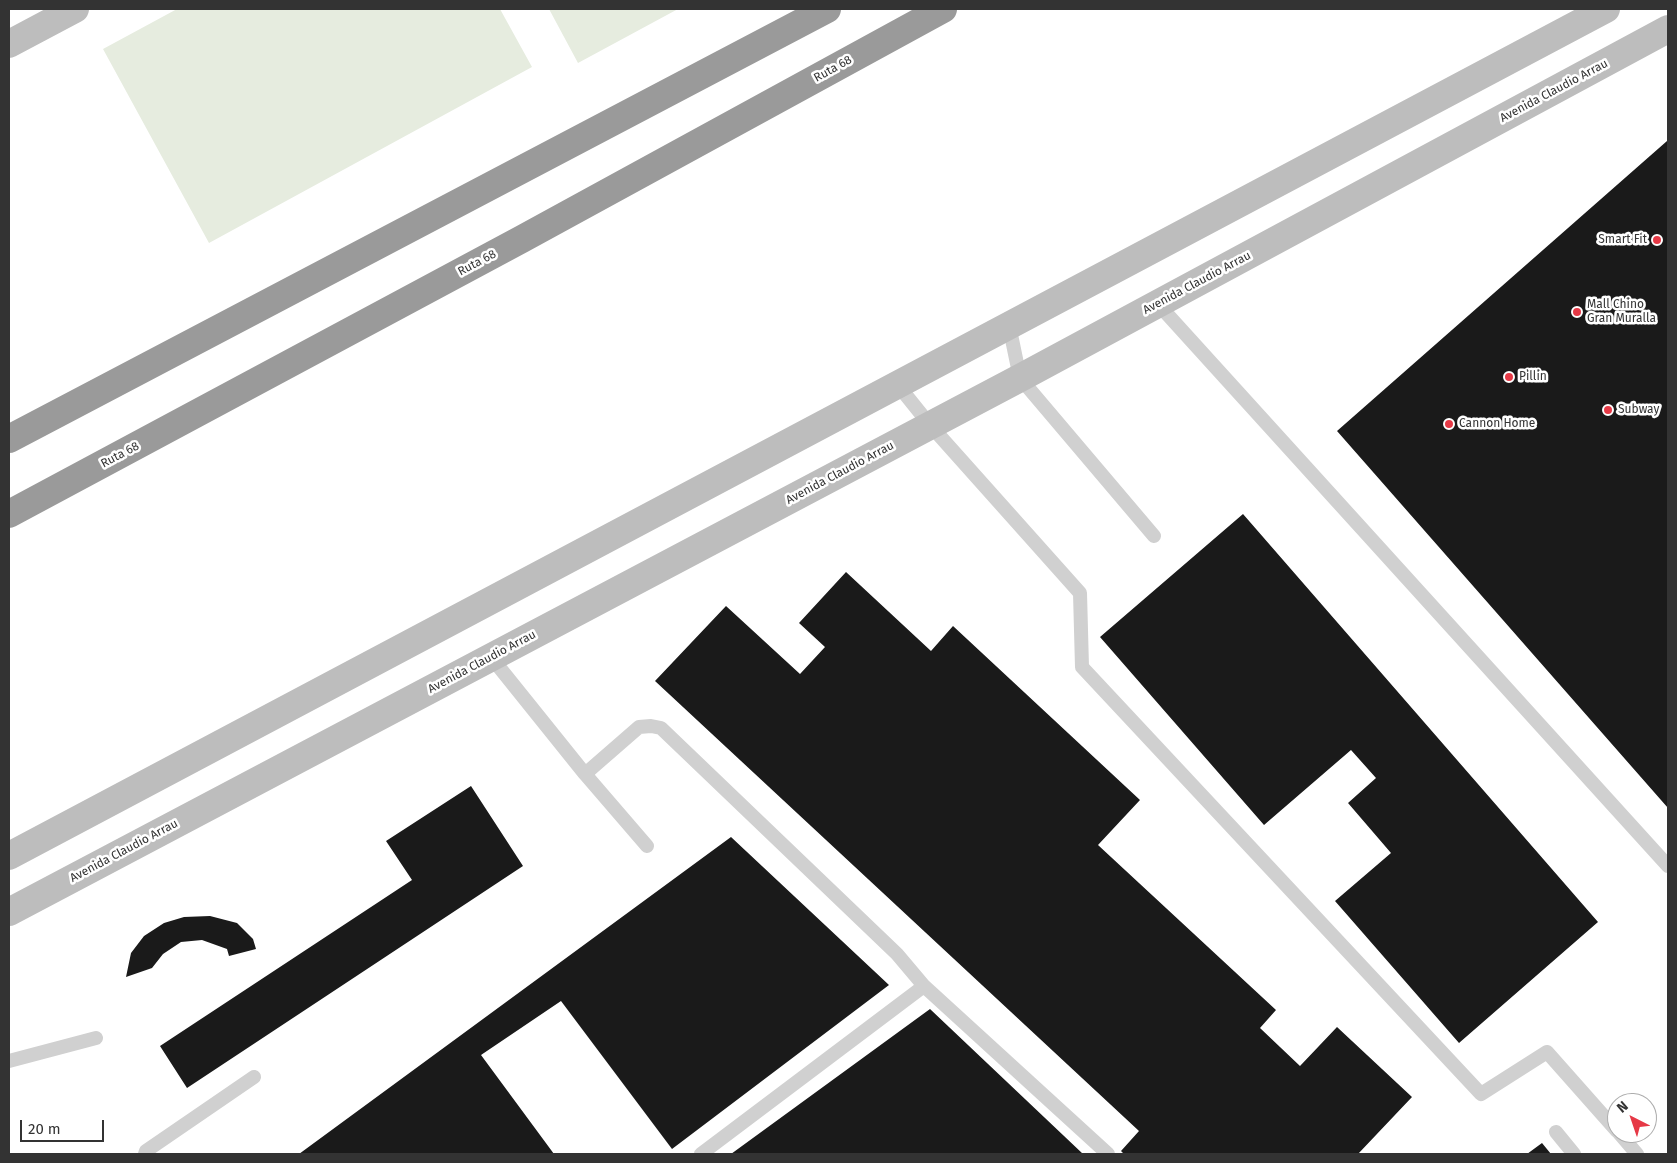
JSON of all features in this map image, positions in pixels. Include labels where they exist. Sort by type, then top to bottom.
[{"type":"highway","points":[[9,439],[827,9]]},
{"type":"highway","name":"Ruta 68","points":[[9,514],[531,234],[943,9]]},
{"type":"street","points":[[9,44],[75,9]]},
{"type":"street","points":[[9,856],[1606,9]]},
{"type":"street","name":"Avenida Claudio Arrau","points":[[9,912],[1020,378],[1668,29]]},
{"type":"lane","points":[[1158,304],[1668,866]]},
{"type":"lane","points":[[1009,325],[1020,378],[1154,536]]},
{"type":"lane","points":[[897,384],[930,425],[1080,593],[1082,667],[1481,1094],[1548,1052],[1607,1119]]},
{"type":"lane","points":[[492,657],[585,774],[647,846]]},
{"type":"lane","points":[[585,774],[639,727],[651,726],[661,728],[897,954],[924,986],[1108,1154]]},
{"type":"lane","points":[[701,1154],[924,986]]},
{"type":"lane","points":[[9,1061],[96,1038]]},
{"type":"lane","points":[[145,1154],[146,1151],[254,1077]]},
{"type":"lane","points":[[1556,1132],[1574,1154]]},
{"type":"lane","points":[[1628,1143],[1637,1154]]},
{"type":"shaded area","points":[[177,9],[500,9],[532,67],[209,243],[103,49]]},
{"type":"shaded area","points":[[549,9],[678,9],[578,63]]},
{"type":"building","points":[[1668,142],[1668,808],[1337,431]]},
{"type":"building","points":[[1243,514],[1598,922],[1459,1043],[1335,901],[1391,853],[1348,803],[1376,778],[1351,750],[1264,825],[1100,637]]},
{"type":"building","points":[[846,572],[931,651],[953,626],[1140,800],[1098,845],[1276,1010],[1260,1028],[1300,1066],[1337,1027],[1412,1097],[1358,1154],[1124,1154],[1121,1151],[1139,1131],[655,681],[726,606],[800,674],[825,647],[799,623]]},
{"type":"building","points":[[471,786],[523,866],[187,1088],[160,1046],[412,880],[386,841]]},
{"type":"building","points":[[731,837],[889,985],[672,1149],[561,1001],[481,1055],[554,1154],[299,1154]]},
{"type":"building","points":[[210,916],[237,923],[253,939],[256,949],[229,956],[227,949],[202,940],[181,942],[163,954],[152,968],[126,977],[131,953],[144,936],[164,923],[184,917]]},
{"type":"building","points":[[930,1009],[1083,1154],[731,1154]]},
{"type":"building","points":[[1542,1143],[1551,1154],[1527,1154]]},
{"type":"place","name":"Smart Fit","points":[[1657,240]]},
{"type":"place","name":"Mall Chino Gran Muralla","points":[[1577,312]]},
{"type":"place","name":"Pillin","points":[[1509,377]]},
{"type":"place","name":"Subway","points":[[1608,410]]},
{"type":"place","name":"Cannon Home","points":[[1449,424]]}]
